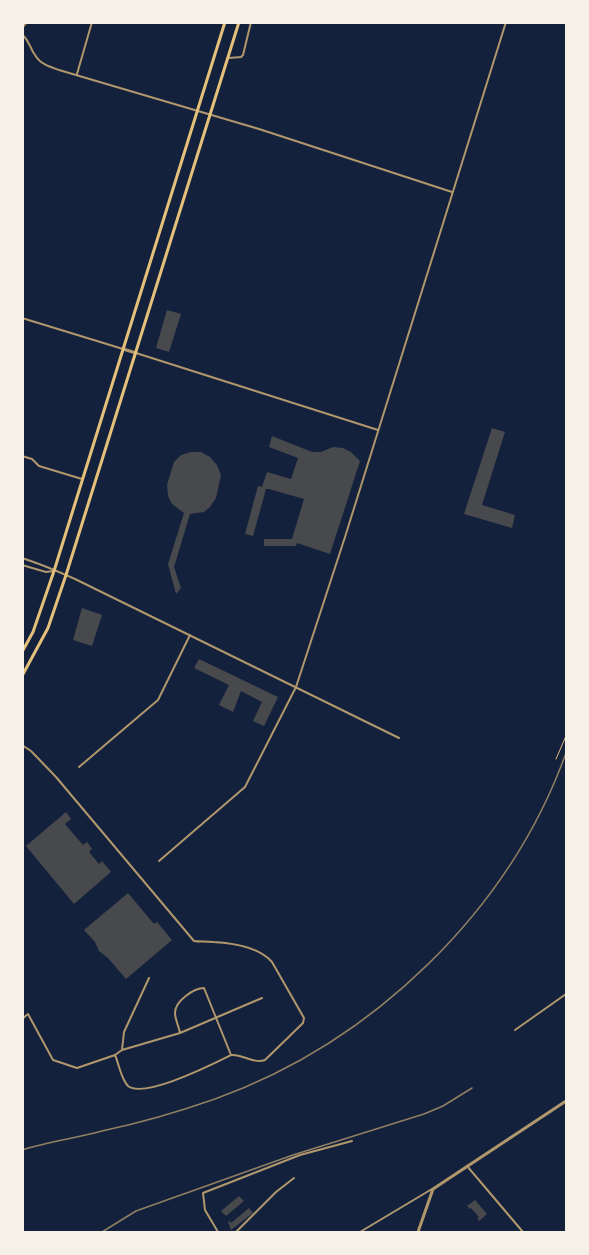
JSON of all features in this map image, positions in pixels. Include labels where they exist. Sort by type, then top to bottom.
[{"type":"main road","points":[[22,652],[33,632],[54,571],[225,22]]},
{"type":"main road","points":[[22,676],[48,628],[66,575],[239,22]]},
{"type":"street","points":[[22,28],[27,22]]},
{"type":"street","points":[[77,74],[92,22]]},
{"type":"street","points":[[228,58],[243,55],[251,22]]},
{"type":"street","points":[[159,861],[245,787],[296,687],[506,22]]},
{"type":"street","points":[[22,34],[32,46],[34,55],[45,65],[453,192]]},
{"type":"street","points":[[22,318],[378,430]]},
{"type":"street","points":[[22,456],[32,459],[39,466],[82,479]]},
{"type":"street","points":[[22,558],[48,566],[54,571],[399,738]]},
{"type":"street","points":[[22,565],[46,573],[54,571]]},
{"type":"street","points":[[79,767],[158,700],[190,635]]},
{"type":"street","points":[[22,746],[31,751],[56,777],[194,941],[229,944],[255,950],[264,955],[272,962],[304,1020],[265,1060],[259,1062],[239,1055],[231,1055],[174,1081],[139,1089],[128,1085],[115,1055]]},
{"type":"street","points":[[122,1050],[124,1032],[150,978]]},
{"type":"street","points":[[180,1033],[174,1014],[178,1003],[198,988],[205,989],[231,1055]]},
{"type":"street","points":[[514,1030],[567,994]]},
{"type":"street","points":[[22,1019],[28,1014],[55,1062],[77,1068],[115,1055],[122,1050],[180,1033],[217,1019],[262,998]]},
{"type":"street","points":[[360,1233],[433,1189],[567,1101]]},
{"type":"street","points":[[218,1233],[205,1210],[203,1193],[300,1155],[352,1141]]},
{"type":"street","points":[[467,1167],[523,1233]]},
{"type":"street","points":[[237,1233],[276,1192],[294,1178]]},
{"type":"street","points":[[418,1233],[433,1189]]},
{"type":"path","points":[[556,759],[567,736]]},
{"type":"building","points":[[167,310],[181,314],[169,352],[156,348]]},
{"type":"building","points":[[492,428],[505,432],[482,505],[515,515],[512,528],[464,514]]},
{"type":"building","points":[[272,436],[312,452],[321,452],[333,447],[343,448],[360,461],[330,554],[297,543],[296,546],[264,546],[264,539],[292,539],[304,499],[269,489],[266,489],[253,536],[245,534],[258,486],[262,487],[267,472],[291,479],[298,458],[269,447]]},
{"type":"building","points":[[201,452],[210,457],[217,465],[221,475],[216,498],[210,507],[204,512],[190,514],[174,567],[181,588],[176,594],[168,564],[184,513],[172,504],[168,496],[167,485],[174,462],[181,455]]},
{"type":"building","points":[[82,608],[102,615],[92,646],[73,640]]},
{"type":"building","points":[[199,659],[278,697],[264,726],[253,721],[262,702],[241,691],[233,712],[219,705],[229,685],[194,668]]},
{"type":"building","points":[[66,812],[71,819],[65,824],[83,845],[87,842],[92,849],[89,852],[99,864],[102,861],[111,872],[74,904],[26,846]]},
{"type":"building","points":[[128,893],[154,924],[157,922],[172,940],[126,979],[99,951],[95,942],[84,930]]},
{"type":"building","points":[[239,1196],[244,1201],[226,1216],[221,1211]]},
{"type":"building","points":[[475,1200],[487,1214],[479,1221],[477,1218],[479,1217],[467,1206]]},
{"type":"building","points":[[249,1208],[253,1213],[231,1230],[228,1222],[231,1223]]},
{"type":"railway","points":[[22,1150],[145,1121],[215,1099],[273,1074],[328,1043],[380,1006],[428,964],[472,917],[509,866],[541,811],[566,753]]},
{"type":"railway","points":[[102,1232],[136,1211],[293,1155],[424,1114],[443,1106],[472,1088]]}]
